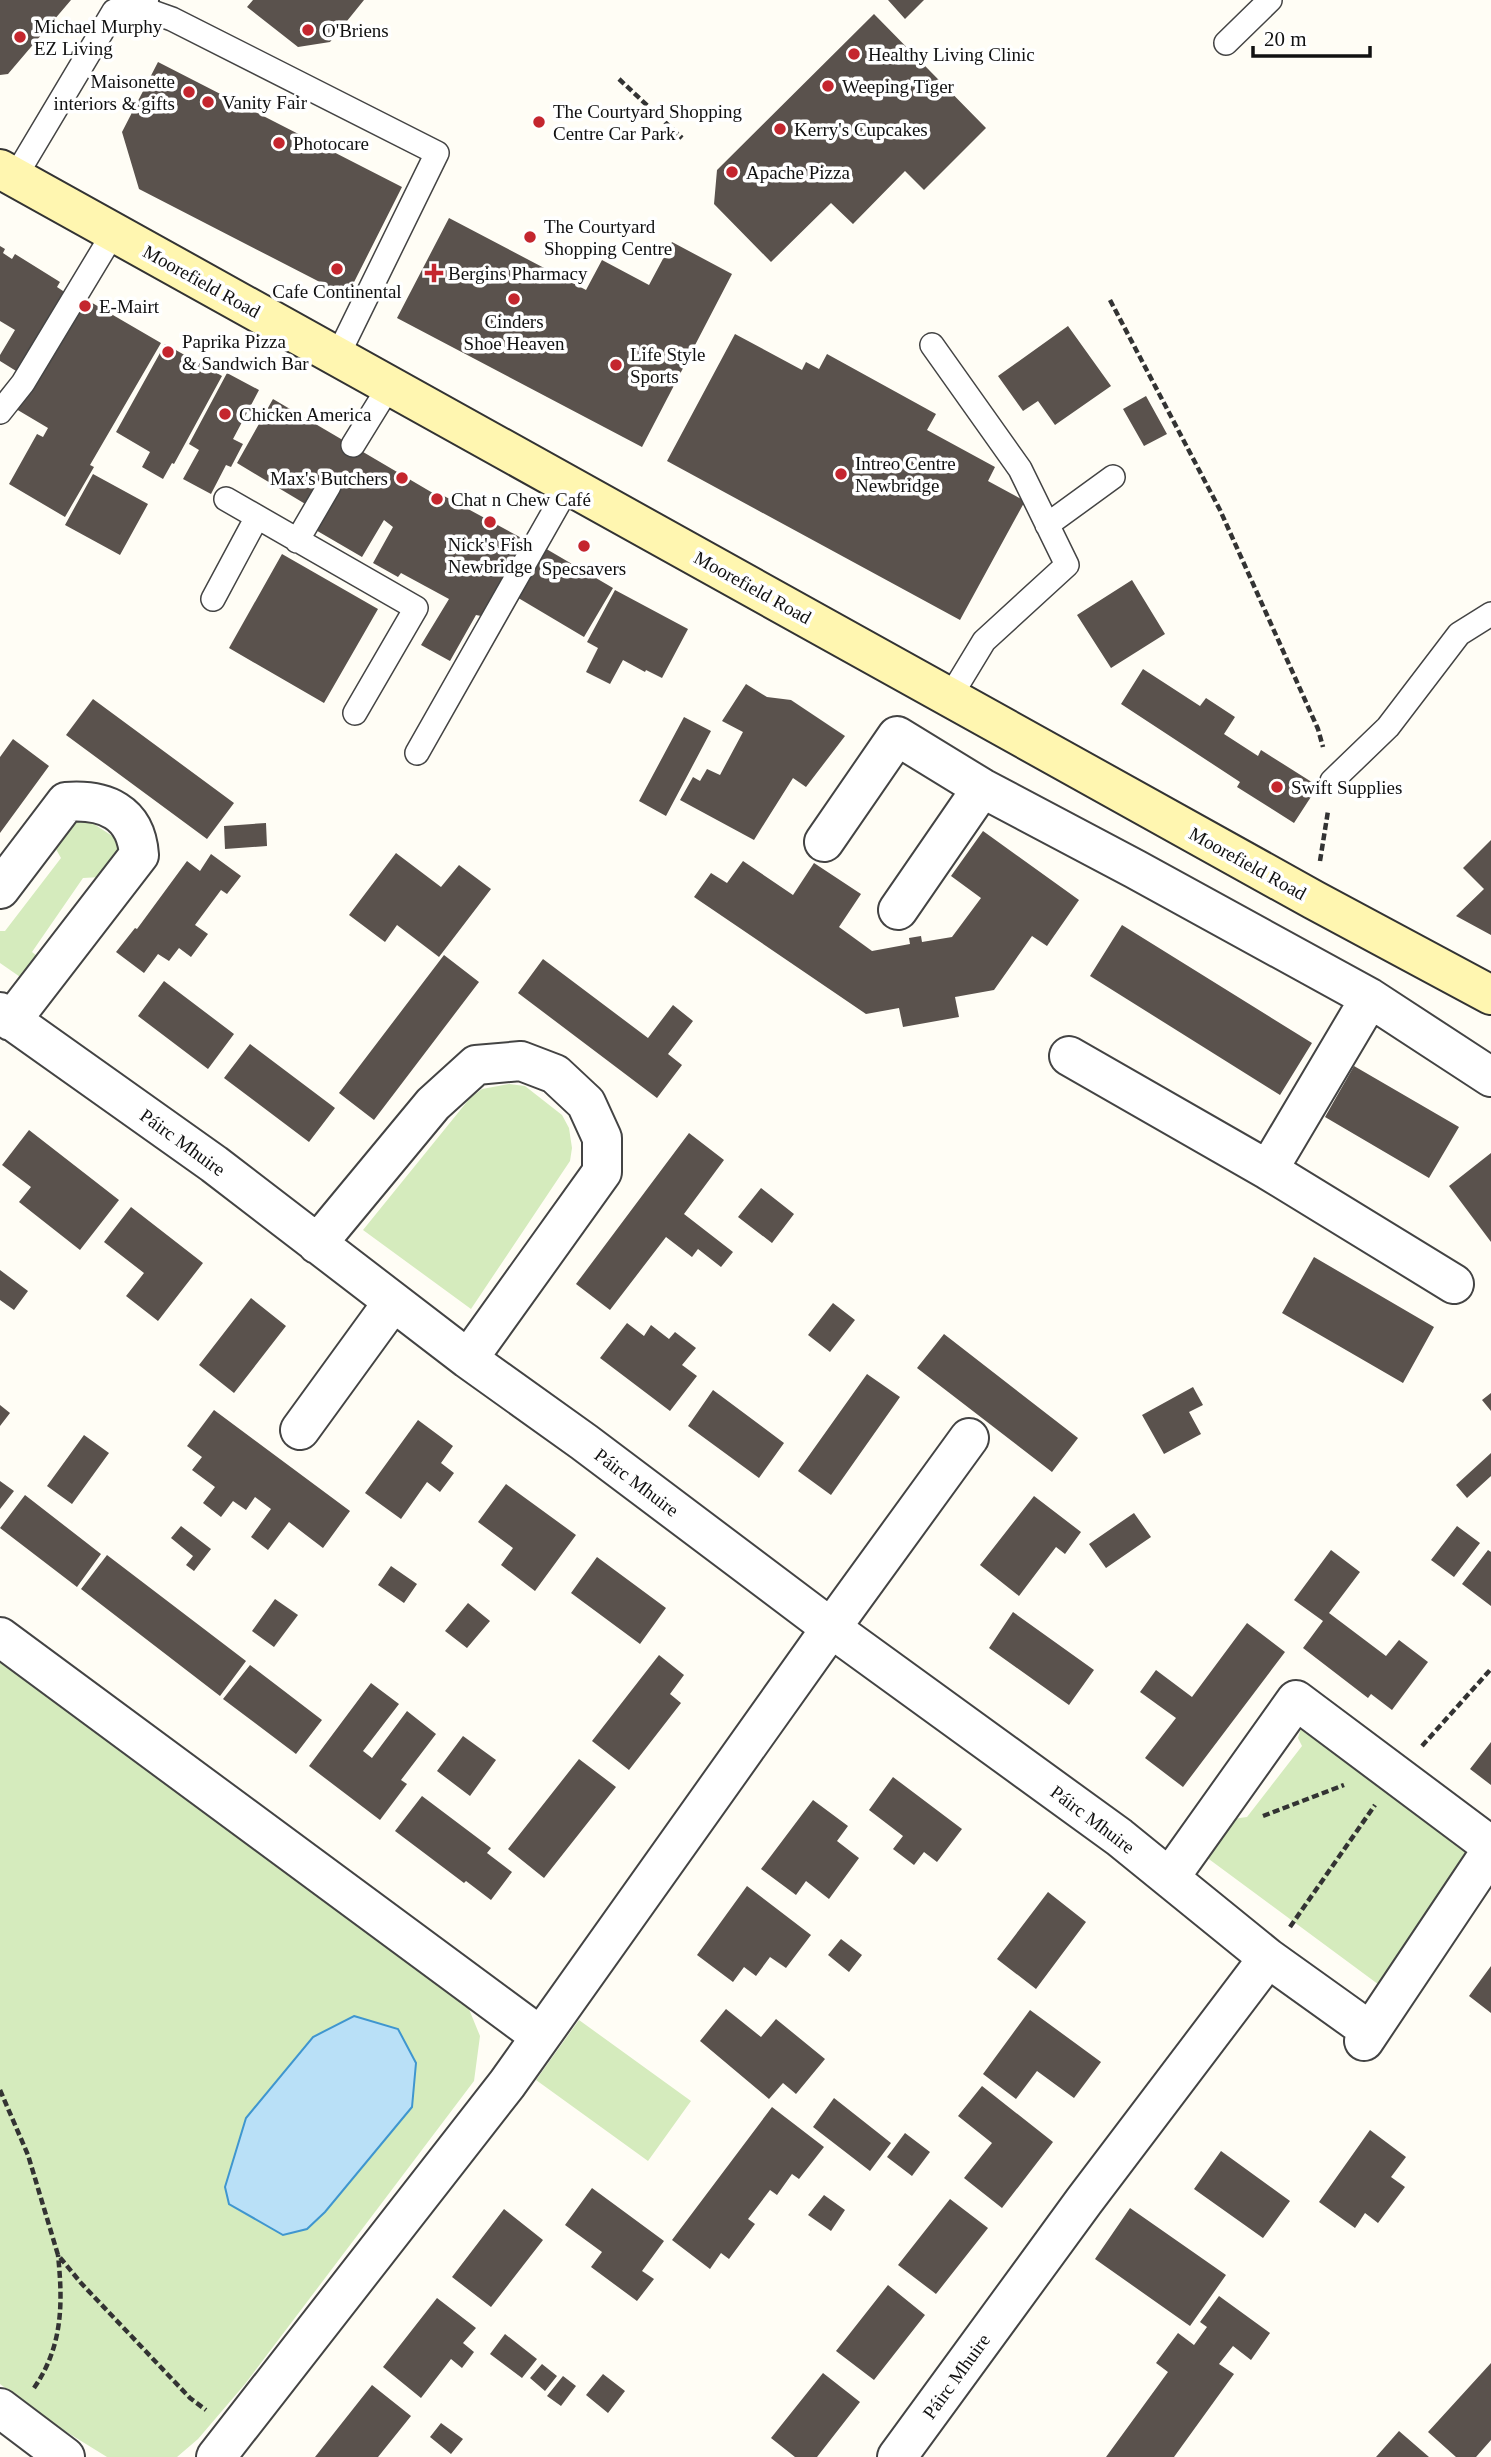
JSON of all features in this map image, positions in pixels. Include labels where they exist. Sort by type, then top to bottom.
[{"type":"street","name":"Moorefield Road","points":[[8,173],[1314,900],[1491,995]]},
{"type":"street","points":[[824,842],[897,736],[982,788],[1370,998],[1491,1077]]},
{"type":"street","points":[[898,910],[982,788]]},
{"type":"street","points":[[0,889],[66,802],[88,800],[104,804],[130,823],[138,840],[139,855],[5,1016]]},
{"type":"street","points":[[1268,1170],[1370,998]]},
{"type":"street","name":"Páirc Mhuire","points":[[5,1016],[214,1164],[468,1359],[1119,1837],[1367,2036],[1491,1848]]},
{"type":"street","points":[[1069,1056],[1268,1170],[1454,1284]]},
{"type":"street","points":[[317,1244],[433,1104],[476,1065],[521,1061],[555,1074],[586,1103],[602,1138],[603,1172],[468,1359]]},
{"type":"street","points":[[300,1430],[393,1302]]},
{"type":"street","points":[[225,2444],[507,2084],[969,1438]]},
{"type":"street","points":[[0,1637],[540,2036]]},
{"type":"street","points":[[1170,1877],[1296,1700],[1491,1848]]},
{"type":"street","name":"Páirc Mhuire","points":[[897,2457],[1084,2201],[1268,1958]]},
{"type":"street","points":[[6,2413],[65,2457]]},
{"type":"lane","points":[[1226,43],[1270,0]]},
{"type":"lane","points":[[8,173],[123,5],[172,19],[437,153],[337,357]]},
{"type":"lane","points":[[0,412],[23,383],[114,232]]},
{"type":"lane","points":[[932,345],[1020,469],[1067,565],[984,641],[950,698]]},
{"type":"lane","points":[[353,446],[390,385]]},
{"type":"lane","points":[[1047,525],[1113,477]]},
{"type":"lane","points":[[417,753],[569,485]]},
{"type":"lane","points":[[297,541],[328,486]]},
{"type":"lane","points":[[226,499],[415,608],[355,713]]},
{"type":"lane","points":[[213,599],[257,517]]},
{"type":"lane","points":[[1332,781],[1388,727],[1459,634],[1491,614]]},
{"type":"path","points":[[619,79],[682,138]]},
{"type":"path","points":[[1110,300],[1220,510],[1318,729],[1332,781],[1314,900]]},
{"type":"path","points":[[1256,1818],[1368,1776],[1395,1775]]},
{"type":"path","points":[[0,2090],[28,2155],[58,2255],[62,2293],[59,2335],[38,2382],[6,2413]]},
{"type":"path","points":[[58,2255],[190,2398],[225,2444]]},
{"type":"green space","points":[[74,815],[83,817],[117,839],[117,851],[101,877],[83,878],[32,952],[42,960],[26,981],[0,963],[0,931],[5,931],[61,858],[53,844]]},
{"type":"green space","points":[[509,1084],[525,1086],[562,1115],[569,1128],[572,1148],[570,1161],[471,1309],[363,1230],[470,1098],[482,1089]]},
{"type":"green space","points":[[0,1656],[464,1997],[480,2036],[474,2081],[245,2384],[198,2439],[177,2457],[107,2457],[52,2423],[0,2384]]},
{"type":"green space","points":[[1306,1726],[1467,1845],[1462,1871],[1390,1993],[1202,1854],[1225,1820],[1247,1817],[1302,1746],[1298,1738],[1301,1728]]},
{"type":"green space","points":[[579,2020],[691,2101],[648,2161],[536,2080]]},
{"type":"water","points":[[354,2016],[398,2029],[416,2063],[412,2107],[325,2212],[307,2229],[283,2235],[229,2204],[225,2187],[246,2118],[313,2037]]},
{"type":"building","name":"Michael Murphy EZ Living","points":[[0,0],[71,0],[8,74],[0,75]]},
{"type":"building","points":[[253,0],[364,0],[330,42],[298,47],[247,7]]},
{"type":"building","points":[[888,0],[924,0],[905,19]]},
{"type":"building","points":[[874,14],[986,128],[924,190],[905,171],[853,224],[831,203],[771,262],[714,204],[717,170]]},
{"type":"building","points":[[158,62],[402,187],[347,296],[139,189],[122,132]]},
{"type":"building","points":[[449,218],[586,290],[602,260],[649,285],[672,242],[732,274],[642,447],[397,318]]},
{"type":"building","points":[[0,246],[5,249],[3,253],[12,259],[15,254],[60,282],[57,287],[69,295],[21,374],[0,361],[0,355],[15,330],[0,321]]},
{"type":"building","points":[[82,297],[161,343],[90,465],[94,467],[65,517],[9,484],[37,434],[43,437],[48,428],[16,409]]},
{"type":"building","points":[[1068,326],[1111,386],[1055,425],[1038,401],[1023,411],[998,376]]},
{"type":"building","name":"Intreo Centre Newbridge","points":[[735,334],[802,370],[806,362],[819,369],[827,354],[936,414],[927,430],[995,467],[988,481],[1025,501],[960,620],[667,461]]},
{"type":"building","points":[[165,344],[222,376],[163,479],[142,467],[150,452],[116,432]]},
{"type":"building","name":"Chicken America","points":[[227,373],[259,390],[233,439],[243,444],[231,467],[226,465],[211,494],[183,479],[199,450],[189,444]]},
{"type":"building","points":[[1146,396],[1167,434],[1144,446],[1123,409]]},
{"type":"building","points":[[273,399],[443,499],[444,496],[529,542],[481,616],[476,615],[450,661],[421,645],[449,599],[401,573],[398,577],[373,563],[393,527],[384,520],[362,557],[314,529],[307,505],[237,463]]},
{"type":"building","points":[[93,474],[148,504],[120,555],[65,525]]},
{"type":"building","points":[[543,547],[613,588],[584,637],[515,596]]},
{"type":"building","points":[[282,554],[378,609],[324,703],[229,648]]},
{"type":"building","points":[[1132,580],[1165,634],[1111,668],[1077,615]]},
{"type":"building","points":[[615,590],[688,629],[662,678],[623,660],[610,684],[586,672],[598,648],[587,642]]},
{"type":"building","points":[[1143,669],[1200,706],[1206,698],[1235,717],[1224,734],[1258,756],[1261,750],[1318,786],[1294,823],[1237,787],[1240,782],[1121,704]]},
{"type":"building","points":[[746,684],[767,697],[791,700],[845,736],[806,787],[793,778],[754,840],[680,800],[693,777],[700,781],[707,769],[720,775],[743,732],[722,721]]},
{"type":"building","points":[[93,699],[234,803],[207,839],[66,735]]},
{"type":"building","points":[[684,717],[711,731],[666,816],[639,801]]},
{"type":"building","points":[[13,739],[49,766],[0,833],[0,757]]},
{"type":"building","points":[[266,823],[267,846],[225,849],[224,826]]},
{"type":"building","points":[[983,831],[1079,900],[1047,946],[1032,936],[994,990],[955,997],[959,1017],[903,1027],[899,1008],[866,1014],[694,897],[711,873],[727,883],[743,861],[793,895],[814,863],[861,894],[839,927],[872,951],[910,944],[909,938],[921,936],[922,942],[952,937],[981,898],[951,876]]},
{"type":"building","points":[[1491,840],[1491,935],[1456,916],[1484,889],[1463,868]]},
{"type":"building","points":[[396,853],[441,887],[459,865],[491,889],[439,957],[397,925],[385,942],[349,915]]},
{"type":"building","points":[[211,854],[241,876],[227,894],[221,890],[195,925],[208,934],[191,957],[179,948],[169,961],[158,954],[144,973],[116,952],[135,928],[137,929],[187,861],[200,871]]},
{"type":"building","points":[[1122,925],[1312,1043],[1280,1095],[1090,976]]},
{"type":"building","points":[[444,955],[479,982],[374,1120],[339,1093]]},
{"type":"building","points":[[543,959],[648,1038],[673,1005],[693,1021],[668,1054],[682,1065],[657,1098],[518,993]]},
{"type":"building","points":[[164,981],[234,1034],[208,1069],[138,1016]]},
{"type":"building","points":[[250,1044],[335,1108],[309,1142],[224,1078]]},
{"type":"building","points":[[1354,1066],[1459,1127],[1429,1178],[1325,1117]]},
{"type":"building","points":[[29,1130],[119,1200],[80,1250],[19,1202],[31,1187],[2,1165]]},
{"type":"building","points":[[689,1133],[724,1160],[684,1214],[733,1252],[721,1267],[698,1249],[692,1257],[666,1237],[610,1310],[576,1284]]},
{"type":"building","points":[[1491,1153],[1491,1242],[1449,1186]]},
{"type":"building","points":[[761,1188],[794,1214],[772,1243],[738,1217]]},
{"type":"building","points":[[131,1207],[203,1263],[158,1321],[126,1296],[144,1273],[104,1242]]},
{"type":"building","points":[[1314,1257],[1434,1327],[1403,1383],[1282,1313]]},
{"type":"building","points":[[0,1270],[28,1291],[14,1310],[0,1300]]},
{"type":"building","points":[[251,1298],[286,1326],[234,1393],[199,1365]]},
{"type":"building","points":[[833,1303],[855,1320],[830,1352],[808,1335]]},
{"type":"building","points":[[627,1323],[644,1336],[651,1325],[669,1339],[675,1332],[696,1348],[682,1365],[697,1376],[670,1411],[600,1358]]},
{"type":"building","points":[[944,1334],[1078,1438],[1052,1472],[917,1368]]},
{"type":"building","points":[[867,1374],[900,1397],[831,1495],[798,1471]]},
{"type":"building","points":[[1193,1387],[1203,1405],[1189,1412],[1201,1434],[1164,1454],[1142,1415]]},
{"type":"building","points":[[713,1390],[784,1443],[759,1478],[688,1426]]},
{"type":"building","points":[[1491,1393],[1491,1411],[1482,1400]]},
{"type":"building","points":[[0,1405],[10,1413],[0,1426]]},
{"type":"building","points":[[214,1410],[350,1511],[323,1548],[289,1522],[268,1550],[251,1537],[271,1509],[255,1497],[246,1510],[233,1501],[221,1517],[203,1503],[215,1487],[192,1470],[202,1457],[187,1446]]},
{"type":"building","points":[[418,1420],[453,1446],[441,1463],[454,1473],[440,1492],[427,1482],[401,1519],[365,1493]]},
{"type":"building","points":[[84,1435],[109,1453],[72,1504],[47,1486]]},
{"type":"building","points":[[1491,1453],[1491,1476],[1467,1498],[1456,1485]]},
{"type":"building","points":[[0,1481],[14,1491],[0,1509]]},
{"type":"building","points":[[506,1484],[576,1535],[535,1591],[501,1565],[513,1548],[478,1522]]},
{"type":"building","points":[[25,1495],[101,1554],[77,1587],[0,1528]]},
{"type":"building","points":[[1034,1496],[1081,1532],[1065,1554],[1056,1547],[1019,1596],[980,1565]]},
{"type":"building","points":[[1134,1513],[1151,1537],[1106,1568],[1089,1544]]},
{"type":"building","points":[[181,1526],[211,1549],[194,1571],[186,1565],[193,1556],[171,1538]]},
{"type":"building","points":[[1457,1526],[1480,1543],[1454,1577],[1431,1560]]},
{"type":"building","points":[[1331,1550],[1360,1572],[1329,1613],[1386,1656],[1399,1640],[1428,1662],[1392,1710],[1371,1694],[1368,1698],[1303,1648],[1323,1621],[1294,1600]]},
{"type":"building","points":[[1488,1550],[1491,1552],[1491,1606],[1462,1584]]},
{"type":"building","points":[[107,1555],[246,1661],[220,1696],[81,1589]]},
{"type":"building","points":[[597,1557],[666,1608],[640,1644],[571,1593]]},
{"type":"building","points":[[391,1566],[417,1584],[404,1603],[378,1585]]},
{"type":"building","points":[[275,1599],[298,1615],[274,1647],[252,1631]]},
{"type":"building","points":[[468,1603],[490,1621],[467,1648],[445,1631]]},
{"type":"building","points":[[1013,1612],[1094,1670],[1069,1705],[989,1648]]},
{"type":"building","points":[[1247,1623],[1285,1652],[1183,1787],[1145,1758],[1176,1718],[1140,1692],[1156,1670],[1192,1697]]},
{"type":"building","points":[[659,1655],[684,1675],[670,1694],[681,1703],[629,1770],[592,1741]]},
{"type":"building","points":[[250,1665],[322,1720],[296,1754],[223,1699]]},
{"type":"building","points":[[371,1683],[399,1704],[363,1751],[372,1758],[407,1711],[436,1734],[401,1780],[407,1784],[380,1820],[309,1766]]},
{"type":"building","points":[[463,1736],[496,1760],[470,1796],[437,1771]]},
{"type":"building","points":[[1491,1742],[1491,1785],[1470,1769]]},
{"type":"building","points":[[579,1759],[616,1787],[544,1878],[508,1849]]},
{"type":"building","points":[[893,1777],[962,1829],[937,1862],[924,1852],[914,1865],[893,1849],[903,1836],[869,1810]]},
{"type":"building","points":[[422,1796],[491,1848],[487,1853],[512,1872],[491,1900],[395,1831]]},
{"type":"building","points":[[813,1800],[848,1826],[837,1841],[859,1858],[829,1899],[806,1881],[796,1895],[761,1869]]},
{"type":"building","points":[[747,1886],[811,1935],[786,1968],[770,1957],[756,1976],[744,1967],[733,1982],[697,1955]]},
{"type":"building","points":[[1048,1892],[1086,1922],[1036,1989],[997,1959]]},
{"type":"building","points":[[841,1939],[862,1955],[849,1972],[828,1955]]},
{"type":"building","points":[[1491,1966],[1491,2013],[1469,1996]]},
{"type":"building","points":[[726,2009],[761,2037],[776,2019],[825,2059],[796,2094],[783,2083],[769,2099],[700,2041]]},
{"type":"building","points":[[1030,2010],[1101,2062],[1074,2098],[1037,2071],[1016,2099],[983,2074]]},
{"type":"building","points":[[982,2086],[1053,2142],[1002,2208],[964,2178],[992,2143],[958,2116]]},
{"type":"building","points":[[834,2098],[891,2143],[870,2171],[813,2127]]},
{"type":"building","points":[[772,2107],[824,2147],[799,2179],[792,2174],[777,2195],[770,2190],[748,2219],[755,2224],[729,2259],[721,2253],[710,2269],[672,2240]]},
{"type":"building","points":[[1370,2130],[1406,2157],[1391,2177],[1405,2187],[1378,2223],[1365,2213],[1355,2228],[1319,2202]]},
{"type":"building","points":[[905,2133],[930,2152],[912,2176],[887,2157]]},
{"type":"building","points":[[1221,2151],[1290,2201],[1263,2238],[1194,2189]]},
{"type":"building","points":[[592,2188],[664,2241],[642,2271],[654,2279],[637,2301],[591,2267],[602,2252],[565,2225]]},
{"type":"building","points":[[824,2195],[845,2210],[831,2231],[808,2215]]},
{"type":"building","points":[[950,2199],[988,2228],[936,2294],[898,2265]]},
{"type":"building","points":[[1130,2208],[1226,2275],[1190,2326],[1095,2259]]},
{"type":"building","points":[[504,2209],[543,2240],[491,2307],[452,2277]]},
{"type":"building","points":[[888,2285],[925,2315],[874,2380],[836,2351]]},
{"type":"building","points":[[1219,2296],[1270,2333],[1251,2360],[1233,2346],[1219,2364],[1234,2374],[1174,2457],[1106,2457],[1168,2372],[1156,2363],[1178,2333],[1194,2345],[1207,2327],[1200,2322]]},
{"type":"building","points":[[437,2298],[476,2328],[463,2343],[474,2352],[462,2368],[451,2359],[421,2398],[383,2367]]},
{"type":"building","points":[[505,2334],[537,2359],[522,2378],[490,2354]]},
{"type":"building","points":[[1491,2363],[1491,2440],[1476,2457],[1456,2457],[1428,2432]]},
{"type":"building","points":[[542,2364],[557,2376],[545,2391],[530,2378]]},
{"type":"building","points":[[823,2373],[860,2402],[817,2457],[795,2457],[771,2438]]},
{"type":"building","points":[[603,2374],[625,2391],[608,2413],[586,2395]]},
{"type":"building","points":[[563,2376],[576,2386],[561,2406],[547,2396]]},
{"type":"building","points":[[372,2385],[411,2416],[378,2457],[315,2457]]},
{"type":"building","points":[[441,2423],[463,2439],[451,2454],[430,2437]]},
{"type":"building","points":[[1399,2431],[1429,2457],[1376,2457]]},
{"type":"place","name":"O'Briens","points":[[308,30]]},
{"type":"place","name":"Michael Murphy EZ Living","points":[[20,37]]},
{"type":"place","name":"Healthy Living Clinic","points":[[854,54]]},
{"type":"place","name":"Weeping Tiger","points":[[828,86]]},
{"type":"place","name":"Maisonette interiors & gifts","points":[[189,92]]},
{"type":"place","name":"Vanity Fair","points":[[208,102]]},
{"type":"place","name":"The Courtyard Shopping Centre Car Park","points":[[539,122]]},
{"type":"place","name":"Kerry's Cupcakes","points":[[780,129]]},
{"type":"place","name":"Photocare","points":[[279,143]]},
{"type":"place","name":"Apache Pizza","points":[[732,172]]},
{"type":"place","name":"The Courtyard Shopping Centre","points":[[530,237]]},
{"type":"place","name":"Cafe Continental","points":[[337,269]]},
{"type":"place","name":"Bergins Pharmacy","points":[[434,273]]},
{"type":"place","name":"Cinders Shoe Heaven","points":[[514,299]]},
{"type":"place","name":"E-Mairt","points":[[85,306]]},
{"type":"place","name":"Paprika Pizza & Sandwich Bar","points":[[168,352]]},
{"type":"place","name":"Life Style Sports","points":[[616,365]]},
{"type":"place","name":"Chicken America","points":[[225,414]]},
{"type":"place","name":"Intreo Centre Newbridge","points":[[841,474]]},
{"type":"place","name":"Max's Butchers","points":[[402,478]]},
{"type":"place","name":"Chat n Chew Café","points":[[437,499]]},
{"type":"place","name":"Nick's Fish Newbridge","points":[[490,522]]},
{"type":"place","name":"Specsavers","points":[[584,546]]},
{"type":"place","name":"Swift Supplies","points":[[1277,787]]}]
